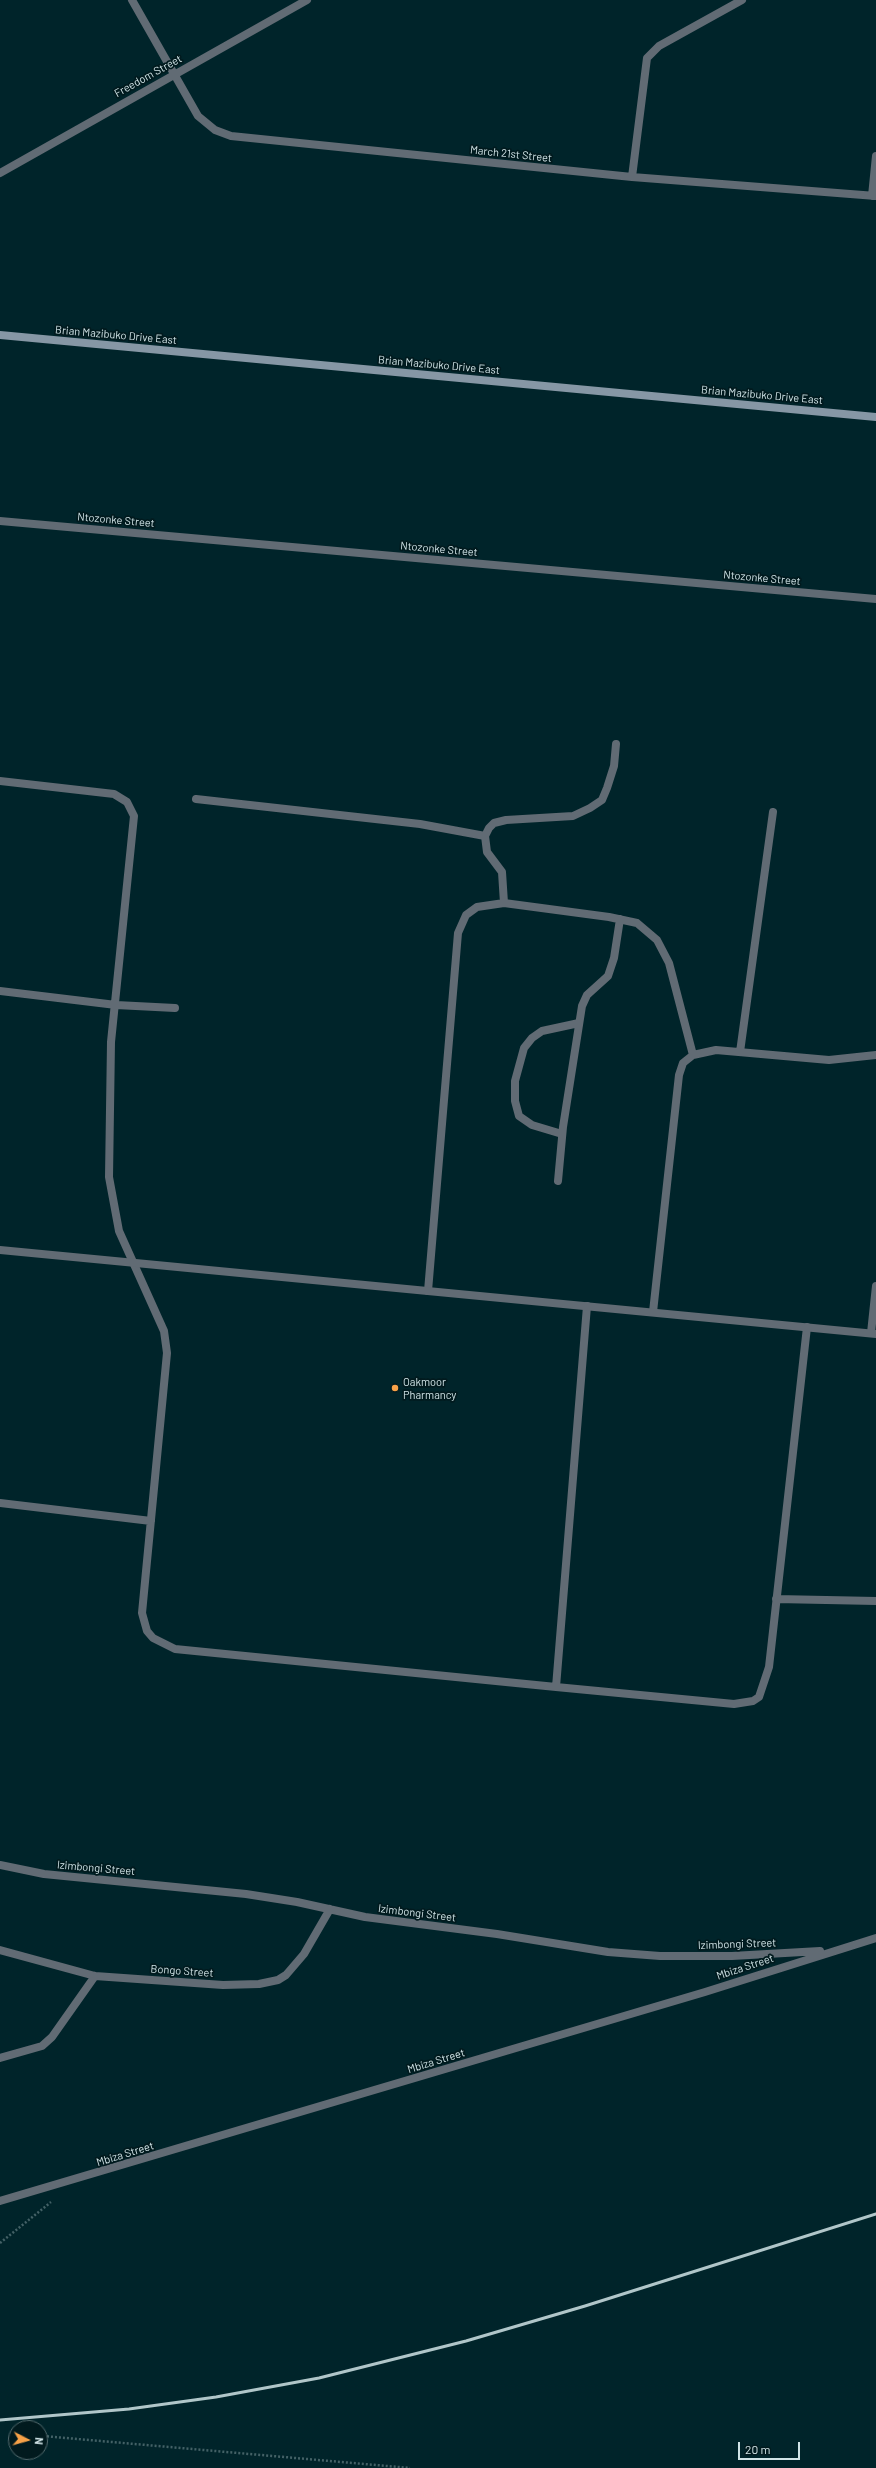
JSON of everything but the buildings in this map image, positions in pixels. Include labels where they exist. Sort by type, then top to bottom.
[{"type":"street","name":"March 21st Street","points":[[132,0],[173,74],[203,122],[231,136],[632,177],[874,196]]},
{"type":"street","name":"Freedom Street","points":[[0,173],[173,74],[307,0]]},
{"type":"street","points":[[632,177],[644,73],[650,54],[659,46],[742,0]]},
{"type":"street","points":[[874,196],[876,156]]},
{"type":"street","name":"Brian Mazibuko Drive East","points":[[0,335],[876,417]]},
{"type":"street","name":"Ntozonke Street","points":[[0,521],[876,599]]},
{"type":"street","points":[[504,903],[502,872],[487,852],[485,836],[489,828],[494,823],[506,820],[573,816],[590,808],[602,800],[608,788],[614,766],[616,744]]},
{"type":"street","points":[[0,781],[114,794],[127,802],[133,810],[135,830],[111,1042],[109,1177],[119,1230],[132,1263],[164,1331],[167,1353],[142,1613],[147,1631],[161,1644],[175,1649],[556,1687],[734,1704],[753,1701],[762,1691],[769,1667],[807,1327]]},
{"type":"street","points":[[196,799],[420,824],[485,836]]},
{"type":"street","points":[[740,1052],[773,812]]},
{"type":"street","points":[[428,1291],[458,933],[466,915],[477,907],[504,903],[620,919],[637,923],[657,940],[669,963],[694,1056]]},
{"type":"street","points":[[558,1181],[562,1134],[582,1006],[587,995],[608,976],[614,958],[620,919]]},
{"type":"street","points":[[0,991],[116,1004],[175,1008]]},
{"type":"street","points":[[562,1134],[532,1125],[519,1116],[515,1101],[515,1081],[524,1048],[532,1038],[542,1031],[579,1023]]},
{"type":"street","points":[[653,1312],[679,1075],[683,1063],[694,1056],[716,1050],[829,1060],[876,1055]]},
{"type":"street","points":[[0,1250],[873,1333],[876,1286]]},
{"type":"street","points":[[556,1687],[588,1306]]},
{"type":"street","points":[[0,1503],[151,1521]]},
{"type":"street","points":[[776,1599],[876,1601]]},
{"type":"street","name":"Izimbongi Street","points":[[0,1865],[44,1874],[246,1894],[330,1909],[365,1917],[498,1934],[608,1952],[660,1956],[732,1956],[833,1950]]},
{"type":"street","name":"Bongo Street","points":[[0,1950],[94,1976],[223,1985],[259,1984],[278,1980],[286,1975],[304,1954],[330,1909]]},
{"type":"street","name":"Mbiza Street","points":[[0,2201],[682,1999],[833,1950],[876,1938]]},
{"type":"street","points":[[0,2058],[42,2046],[57,2031],[94,1976]]},
{"type":"path","points":[[0,2243],[55,2199]]},
{"type":"path","points":[[48,2436],[410,2468]]},
{"type":"railway","points":[[0,2420],[129,2409],[216,2397],[319,2378],[466,2341],[585,2306],[876,2214]]},
{"type":"place","name":"Oakmoor Pharmancy","points":[[395,1388]]}]
